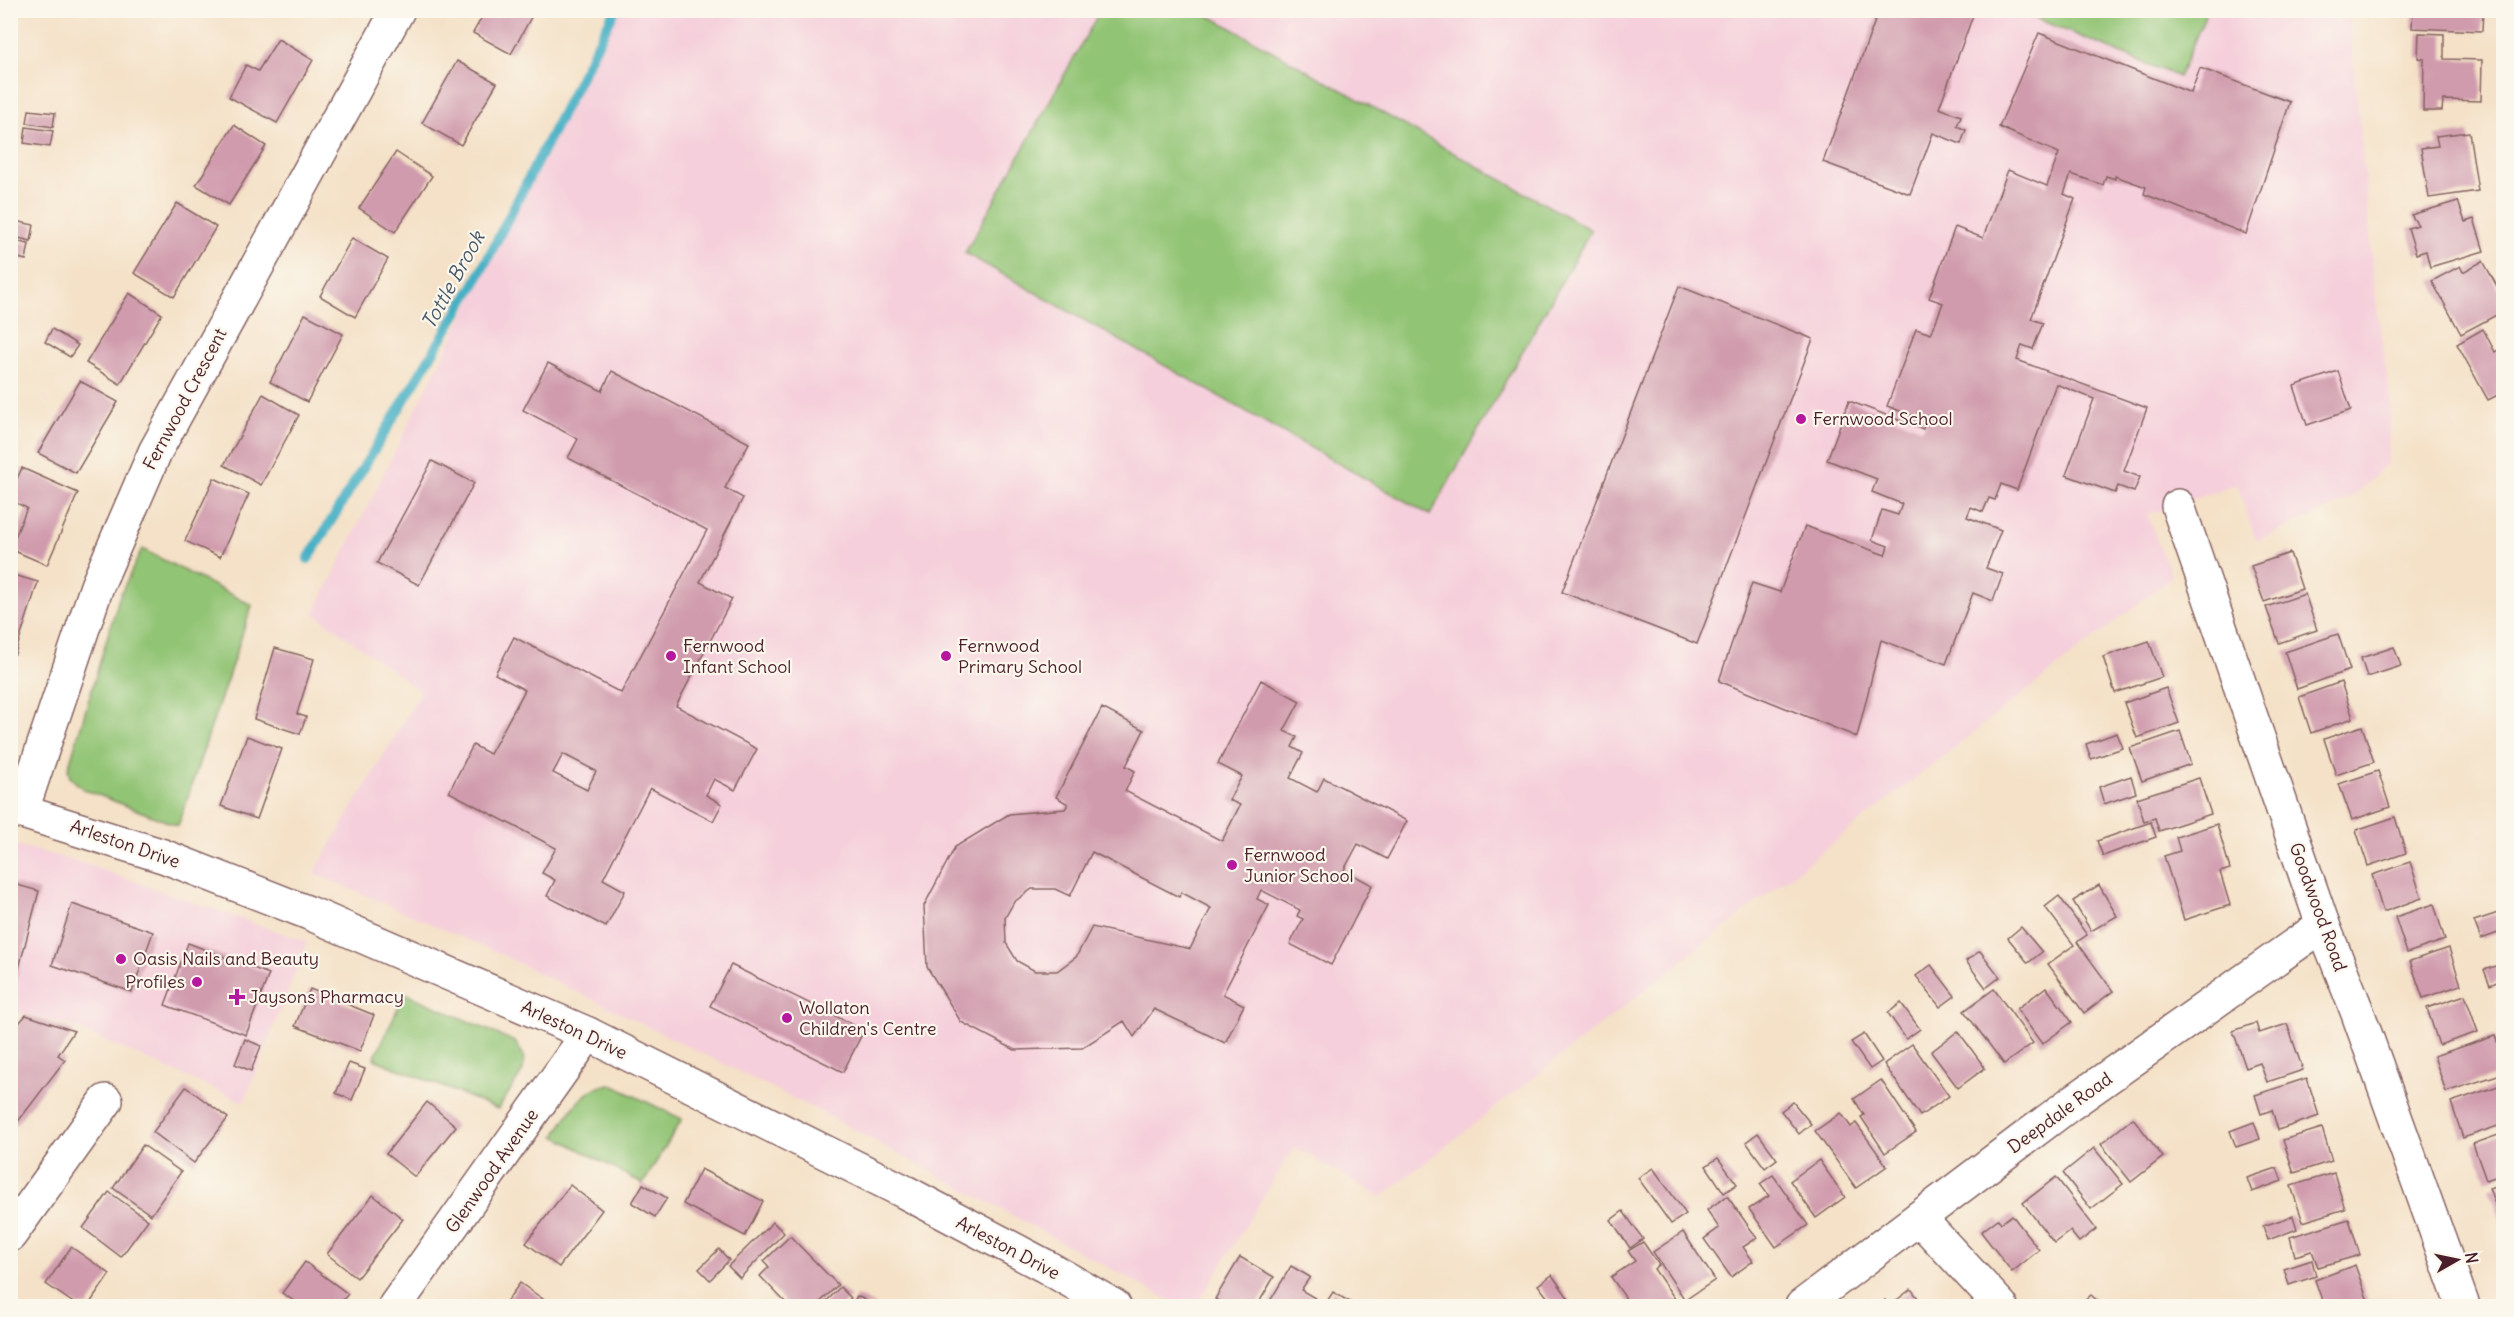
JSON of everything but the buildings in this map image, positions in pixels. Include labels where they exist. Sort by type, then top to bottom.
[{"type":"street","name":"Fernwood Crescent","points":[[16,809],[97,586],[155,453],[398,10]]},
{"type":"street","name":"Goodwood Road","points":[[2178,506],[2323,926],[2357,1011],[2463,1306]]},
{"type":"street","name":"Arleston Drive","points":[[16,809],[163,856],[309,913],[588,1034],[905,1192],[1045,1266],[1114,1306]]},
{"type":"street","name":"Deepdale Road","points":[[1802,1306],[2070,1104],[2323,926]]},
{"type":"street","name":"Glenwood Avenue","points":[[395,1306],[588,1034]]},
{"type":"street","points":[[10,1235],[106,1101]]},
{"type":"street","points":[[1919,1218],[2001,1306]]},
{"type":"shaded area","points":[[616,11],[2349,11],[2376,300],[2391,405],[2387,463],[2367,484],[2345,501],[2256,541],[2237,484],[2147,515],[2172,577],[1381,1197],[1294,1147],[1196,1306],[1180,1306],[817,1110],[500,954],[314,873],[421,692],[314,613]]},
{"type":"shaded area","points":[[10,843],[85,864],[307,942],[244,1102],[71,1026],[11,1011]]},
{"type":"green space","points":[[1100,11],[1201,11],[1591,230],[1430,515],[965,253]]},
{"type":"green space","points":[[2018,11],[2207,11],[2179,77]]},
{"type":"green space","points":[[142,549],[252,605],[178,826],[83,789],[70,777],[68,769],[119,598]]},
{"type":"green space","points":[[405,993],[515,1042],[524,1056],[523,1071],[498,1109],[374,1059]]},
{"type":"green space","points":[[610,1084],[682,1119],[643,1184],[555,1136],[584,1096],[600,1086]]},
{"type":"waterway","name":"Tottle Brook","points":[[308,559],[475,283],[615,10]]},
{"type":"place","name":"Fernwood School","points":[[1801,419]]},
{"type":"place","name":"Fernwood Infant School","points":[[671,656]]},
{"type":"place","name":"Fernwood Primary School","points":[[946,656]]},
{"type":"place","name":"Fernwood Junior School","points":[[1232,865]]},
{"type":"place","name":"Oasis Nails and Beauty","points":[[121,959]]},
{"type":"place","name":"Profiles","points":[[197,982]]},
{"type":"place","name":"Jaysons Pharmacy","points":[[237,997]]},
{"type":"place","name":"Wollaton Children's Centre","points":[[787,1018]]}]
